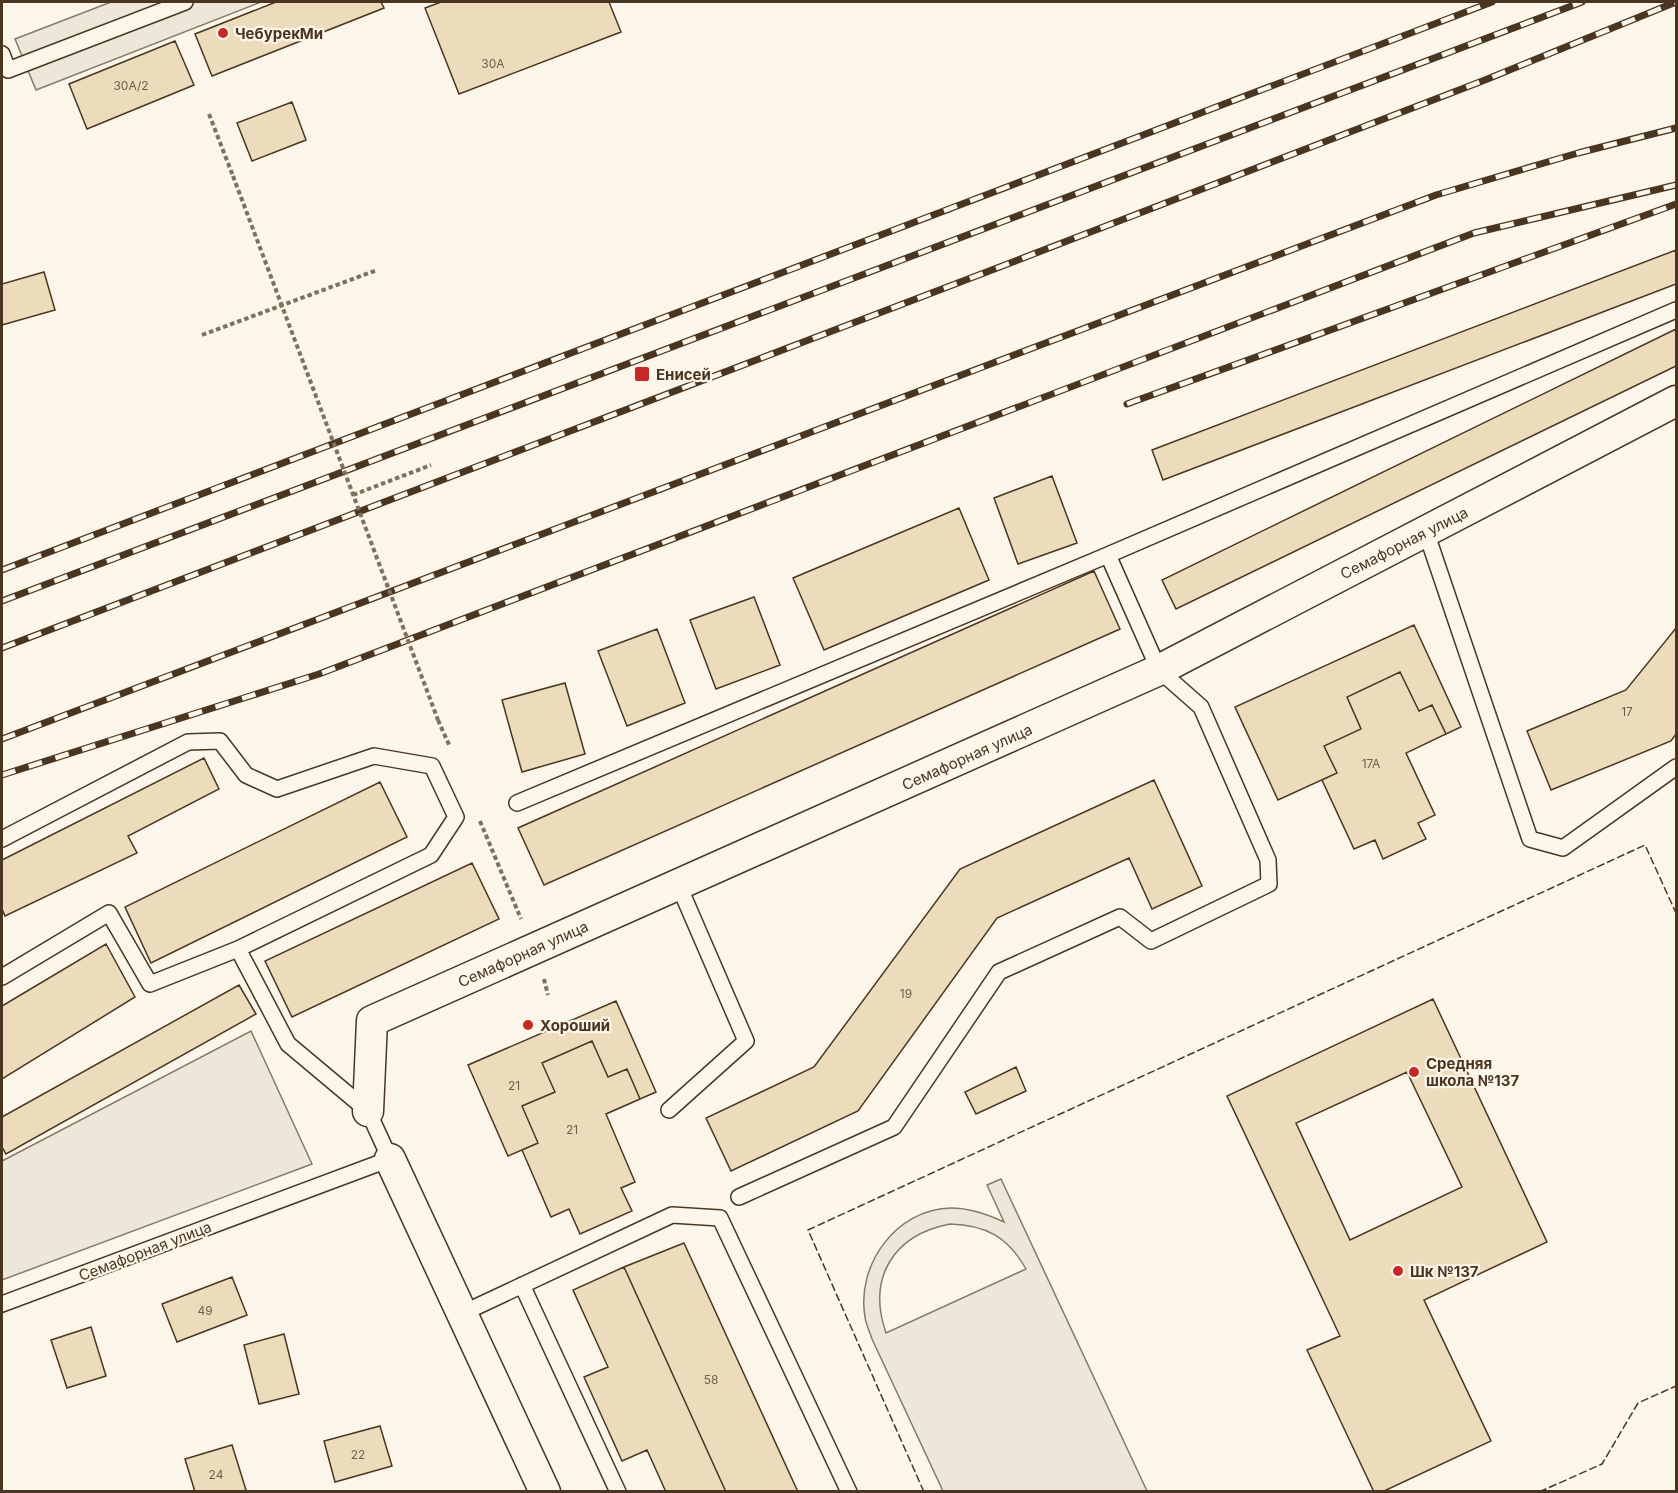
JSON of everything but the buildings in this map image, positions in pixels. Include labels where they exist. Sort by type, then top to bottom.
[{"type":"street","name":"Семафорная улица","points":[[368,1110],[372,1021],[534,948],[680,886],[1159,670],[1677,401]]},
{"type":"street","name":"Семафорная улица","points":[[390,1159],[544,1491]]},
{"type":"lane","points":[[2,54],[8,70],[185,2]]},
{"type":"lane","points":[[517,803],[1108,555],[1677,310]]},
{"type":"lane","points":[[1426,532],[1530,839],[1563,848],[1677,767]]},
{"type":"lane","points":[[739,1197],[894,1127],[999,972],[1120,917],[1151,941],[1269,884],[1268,860],[1201,707],[1159,670],[1108,555]]},
{"type":"lane","points":[[2,839],[188,742],[220,741],[246,775],[277,789],[374,756],[432,766],[456,817],[431,855],[238,949],[150,984],[109,914],[2,977]]},
{"type":"lane","points":[[669,1110],[746,1041],[680,886]]},
{"type":"lane","points":[[238,949],[288,1044],[368,1110]]},
{"type":"lane","name":"Семафорная улица","points":[[2,1304],[390,1159],[368,1110]]},
{"type":"lane","points":[[463,1313],[672,1215],[720,1218],[849,1491]]},
{"type":"lane","points":[[522,1285],[618,1491]]},
{"type":"path","points":[[209,114],[438,720]]},
{"type":"path","points":[[202,335],[377,270]]},
{"type":"path","points":[[353,495],[431,465]]},
{"type":"path","points":[[485,833],[534,948],[549,995]]},
{"type":"shaded area","points":[[111,2],[261,2],[36,90],[15,39]]},
{"type":"shaded area","points":[[251,1031],[312,1164],[2,1280],[2,1161]]},
{"type":"shaded area","points":[[1001,1179],[1147,1491],[943,1491],[872,1339],[866,1320],[864,1297],[867,1278],[884,1243],[897,1229],[913,1218],[931,1211],[958,1208],[978,1212],[1004,1222],[987,1185]],"holes":[[[950,1224],[985,1230],[1004,1241],[1026,1269],[886,1333],[881,1313],[880,1294],[889,1262],[913,1238]]]},
{"type":"railway","points":[[2,570],[1492,2]]},
{"type":"railway","points":[[2,601],[1582,2]]},
{"type":"railway","points":[[2,648],[1485,80],[1676,2]]},
{"type":"railway","points":[[2,739],[1436,195],[1578,153],[1676,128]]},
{"type":"railway","points":[[2,775],[319,674],[1474,233],[1676,185]]},
{"type":"railway","points":[[1127,404],[1676,204]]},
{"type":"fence","points":[[924,1492],[808,1230],[1645,845],[1676,913]]},
{"type":"fence","points":[[1539,1492],[1602,1464],[1638,1403],[1676,1386]]},
{"type":"place","name":"ЧебурекМи","points":[[223,33]]},
{"type":"place","name":"Енисей","points":[[642,374]]},
{"type":"place","name":"Хороший","points":[[528,1025]]},
{"type":"place","name":"Средняя школа №137","points":[[1414,1072]]},
{"type":"place","name":"Шк №137","points":[[1398,1271]]}]
